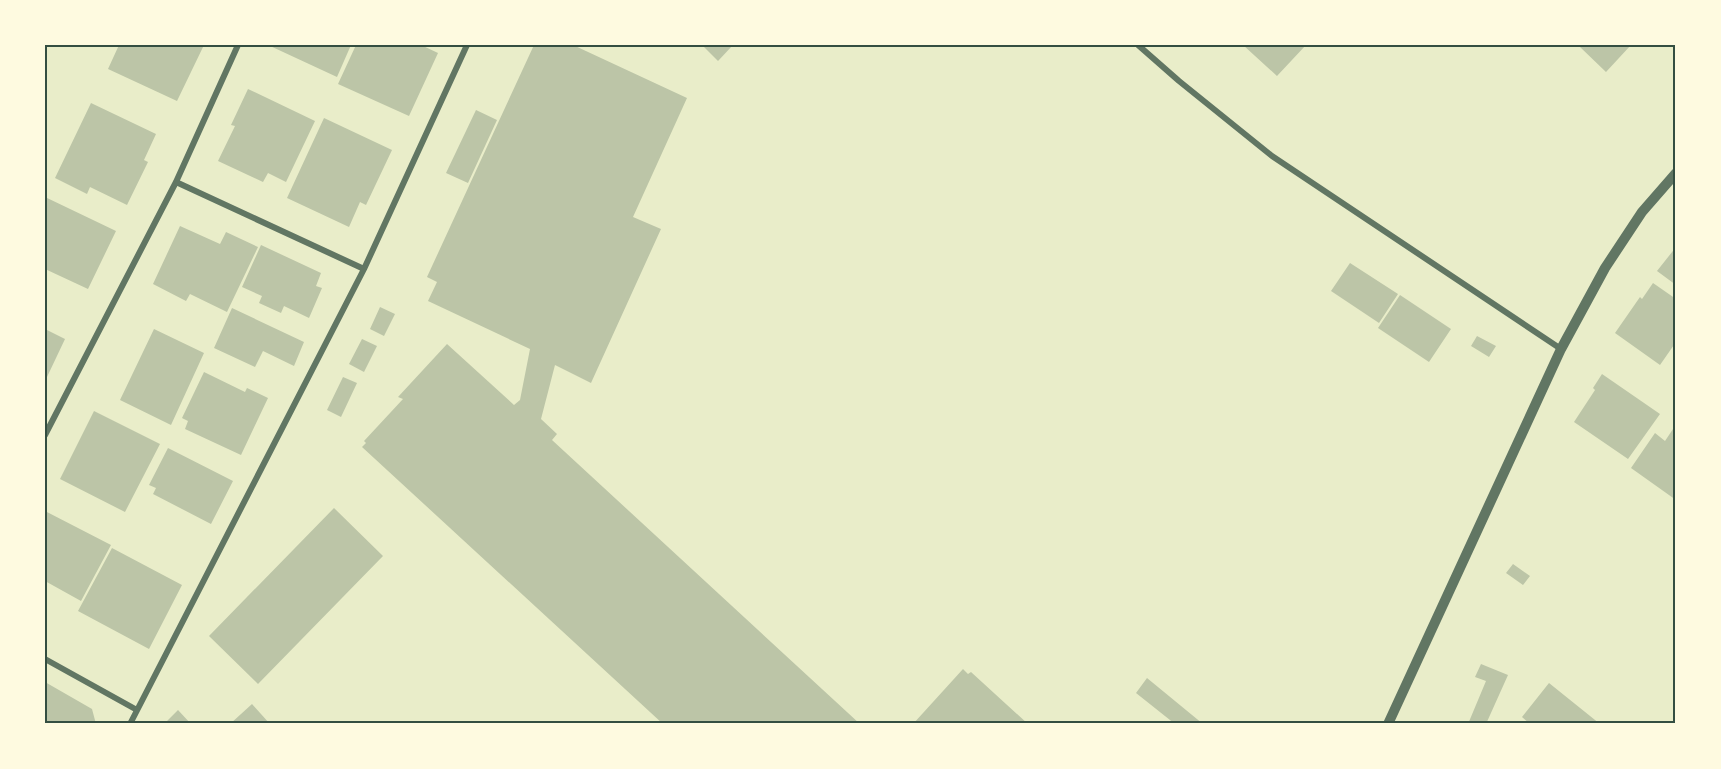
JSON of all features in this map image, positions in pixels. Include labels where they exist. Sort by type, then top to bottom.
[{"type":"street","points":[[45,435],[176,182],[238,45]]},
{"type":"street","points":[[130,724],[364,269],[468,45]]},
{"type":"street","points":[[1138,45],[1272,156],[1561,349]]},
{"type":"street","points":[[1388,724],[1561,349],[1605,268],[1642,212],[1676,173]]},
{"type":"street","points":[[176,182],[364,269]]},
{"type":"street","points":[[45,659],[137,710]]},
{"type":"building","points":[[119,45],[204,45],[177,101],[108,69]]},
{"type":"building","points":[[268,45],[351,45],[337,77]]},
{"type":"building","points":[[356,45],[421,45],[438,53],[409,116],[338,84]]},
{"type":"building","points":[[534,45],[573,45],[687,98],[633,217],[661,229],[591,383],[555,365],[541,419],[557,434],[552,440],[860,724],[663,724],[362,447],[366,443],[364,441],[403,399],[398,397],[447,344],[514,405],[520,400],[530,349],[428,301],[437,282],[427,277]]},
{"type":"building","points":[[702,45],[733,45],[718,61]]},
{"type":"building","points":[[1243,45],[1306,45],[1277,76]]},
{"type":"building","points":[[1582,45],[1631,45],[1606,72],[1580,47]]},
{"type":"building","points":[[248,89],[315,121],[286,182],[268,173],[263,182],[218,161],[235,126],[231,125]]},
{"type":"building","points":[[91,103],[156,134],[144,160],[148,162],[127,205],[90,187],[87,194],[55,178]]},
{"type":"building","points":[[476,110],[497,120],[468,183],[446,173]]},
{"type":"building","points":[[324,118],[392,150],[366,205],[360,202],[349,227],[287,198]]},
{"type":"building","points":[[45,197],[116,231],[88,289],[45,269]]},
{"type":"building","points":[[180,226],[220,244],[226,232],[258,247],[227,312],[190,294],[186,301],[153,284]]},
{"type":"building","points":[[261,245],[321,273],[316,286],[322,288],[309,318],[284,306],[281,313],[259,303],[262,296],[242,287]]},
{"type":"building","points":[[1676,247],[1676,285],[1657,271]]},
{"type":"building","points":[[1350,263],[1398,294],[1379,323],[1331,291]]},
{"type":"building","points":[[1653,283],[1676,299],[1676,342],[1660,365],[1615,333],[1640,297],[1642,299]]},
{"type":"building","points":[[1400,295],[1451,329],[1429,362],[1378,328]]},
{"type":"building","points":[[380,307],[395,314],[384,336],[370,329]]},
{"type":"building","points":[[232,308],[304,342],[294,366],[263,351],[255,367],[214,348]]},
{"type":"building","points":[[45,329],[65,339],[47,377],[45,376]]},
{"type":"building","points":[[154,329],[204,353],[171,425],[120,400]]},
{"type":"building","points":[[1477,336],[1496,346],[1489,357],[1471,346]]},
{"type":"building","points":[[362,339],[377,346],[364,372],[349,364]]},
{"type":"building","points":[[204,372],[245,392],[247,388],[268,398],[241,455],[185,429],[188,421],[182,418]]},
{"type":"building","points":[[1602,374],[1660,414],[1628,459],[1574,422],[1595,390],[1593,388]]},
{"type":"building","points":[[343,377],[357,383],[341,417],[327,410]]},
{"type":"building","points":[[94,411],[160,444],[125,512],[60,479]]},
{"type":"building","points":[[1673,429],[1676,431],[1676,500],[1631,468],[1655,433],[1665,441]]},
{"type":"building","points":[[168,448],[233,481],[211,524],[153,494],[156,488],[149,485]]},
{"type":"building","points":[[334,508],[383,556],[258,684],[209,636]]},
{"type":"building","points":[[45,511],[111,545],[81,601],[45,581]]},
{"type":"building","points":[[112,548],[182,585],[149,649],[78,611]]},
{"type":"building","points":[[1513,564],[1530,576],[1523,585],[1506,573]]},
{"type":"building","points":[[1481,664],[1508,675],[1486,724],[1468,724],[1486,681],[1475,677]]},
{"type":"building","points":[[963,669],[968,674],[971,672],[1028,724],[913,724]]},
{"type":"building","points":[[1147,678],[1203,724],[1175,724],[1136,693]]},
{"type":"building","points":[[45,682],[92,709],[96,724],[45,724]]},
{"type":"building","points":[[1549,683],[1600,724],[1530,724],[1522,717]]},
{"type":"building","points":[[252,704],[270,724],[230,724]]},
{"type":"building","points":[[178,710],[191,724],[164,724]]}]
